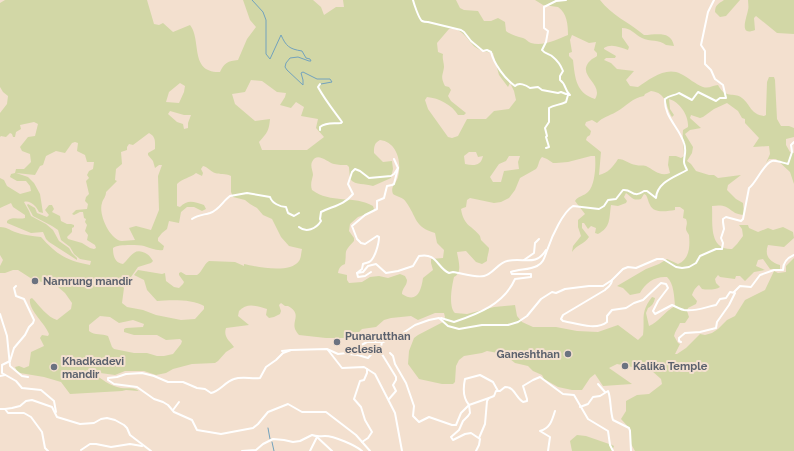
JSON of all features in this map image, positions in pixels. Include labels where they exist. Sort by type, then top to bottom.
[{"type":"street","points":[[413,0],[414,7],[417,10],[420,20],[423,22],[461,30],[479,49],[482,51],[487,50],[492,52],[492,56],[501,70],[515,86],[519,84],[526,85],[530,88],[536,86],[542,90],[568,94]]},
{"type":"street","points":[[546,148],[549,147],[545,128],[549,122],[549,108],[566,102],[568,95],[570,95],[568,94],[566,86],[560,80],[560,76],[563,71],[561,67],[554,58],[542,50],[546,42],[548,31],[544,28],[544,7],[556,1],[566,0]]},
{"type":"street","points":[[347,353],[367,342],[382,342],[403,333],[415,325],[429,320],[440,318],[454,322],[489,308],[504,296],[512,286],[515,279],[530,277],[532,274],[512,274],[512,271],[526,270],[537,266],[544,260],[547,249],[557,227],[566,212],[573,206],[602,208],[608,200],[616,199],[623,190],[627,189],[638,195],[644,191],[656,198],[656,192],[664,182],[669,181],[679,173],[687,170],[684,160],[686,147],[679,130],[668,115],[664,106],[665,98],[679,94],[692,100],[698,92],[716,101],[720,98],[726,98],[723,85],[714,79],[711,70],[705,64],[705,51],[701,45],[708,12],[714,0]]},
{"type":"street","points":[[320,84],[318,87],[320,91],[342,122],[328,123],[320,127],[320,130]]},
{"type":"street","points":[[440,318],[448,326],[459,329],[482,325],[508,325],[518,322],[527,316],[541,299],[552,292],[556,293],[565,289],[589,286],[603,286],[612,280],[618,272],[628,267],[636,268],[657,259],[664,260],[676,267],[689,267],[696,263],[700,256],[716,250],[722,250],[723,243],[721,238],[724,229],[722,222],[726,217],[741,221],[743,220],[749,188],[753,185],[769,162],[773,160],[788,164],[792,152],[791,145],[794,142]]},
{"type":"street","points":[[357,274],[362,269],[363,264],[369,262],[373,258],[379,237],[377,236],[365,244],[361,243],[357,239],[352,226],[365,215],[377,209],[377,201],[384,198],[387,186],[394,184],[398,168],[394,159]]},
{"type":"street","points":[[299,227],[303,231],[306,231],[318,225],[321,222],[321,212],[341,204],[353,194],[348,184],[352,172],[355,170],[360,171],[369,178],[391,176],[398,168]]},
{"type":"street","points":[[192,219],[214,211],[230,196],[247,193],[270,197],[271,201],[281,207],[286,208],[288,213],[294,216],[299,213]]},
{"type":"street","points":[[523,260],[534,253],[535,243],[539,239]]},
{"type":"street","points":[[357,274],[362,272],[368,266],[376,264],[386,273],[398,271],[413,266],[419,256],[424,255],[435,259],[444,271],[449,274],[453,272],[485,276],[506,261],[533,260],[540,258],[547,249]]},
{"type":"street","points":[[612,280],[610,286],[605,290],[563,315],[561,318],[563,321],[589,326],[602,325],[607,322],[607,316],[612,310],[626,308],[643,300],[662,284],[666,284],[668,288],[658,301],[654,311],[655,314],[672,305],[685,310],[705,309],[710,306],[716,306],[720,299],[726,298],[730,292],[734,292],[740,286],[751,287],[760,275],[774,270],[784,270],[784,264],[788,258],[794,255]]},
{"type":"street","points":[[357,274],[358,277],[362,277],[371,272]]},
{"type":"street","points":[[16,286],[14,288],[16,296],[24,299],[34,323],[29,327],[25,335],[14,348],[10,361],[2,365],[2,373],[16,381],[22,388],[41,390],[54,401],[57,417]]},
{"type":"street","points":[[681,342],[679,340],[685,333],[700,332],[716,328],[717,322],[730,303],[735,293],[734,292]]},
{"type":"street","points":[[0,314],[8,336],[11,369],[22,376],[28,377]]},
{"type":"street","points":[[382,342],[380,351],[396,377],[393,385],[396,391],[389,399]]},
{"type":"street","points":[[282,351],[327,349],[338,354],[347,353],[368,358],[375,350],[380,351]]},
{"type":"street","points":[[327,349],[342,368],[366,368],[375,374],[396,415],[402,451]]},
{"type":"street","points":[[291,350],[283,353],[266,367],[260,378],[235,379],[222,386],[216,392],[211,393],[206,388],[197,388],[183,382],[168,382],[142,372],[126,374],[117,378],[108,378],[108,380],[114,384],[137,387],[154,399],[168,405],[173,410],[192,420],[197,430],[215,434],[228,433],[256,426],[268,412],[288,404],[302,412],[326,412],[356,435],[370,451]]},
{"type":"street","points":[[390,352],[406,384],[414,406],[413,416],[419,422],[429,418],[456,425],[460,413],[469,405],[492,398],[496,391],[500,391],[505,386],[515,390],[516,396],[520,400],[523,402],[527,401],[523,386],[540,377],[563,394],[574,396],[588,419],[608,431],[610,445],[613,451]]},
{"type":"street","points":[[362,442],[368,438],[372,432],[365,420],[361,407],[355,400],[360,381],[364,380],[367,373],[366,368]]},
{"type":"street","points":[[0,376],[6,374]]},
{"type":"street","points":[[479,438],[469,433],[453,440],[451,438],[459,430],[463,421],[470,413],[469,405],[464,397],[465,379],[480,375],[493,382],[498,391]]},
{"type":"street","points":[[598,384],[605,392],[608,391],[610,395],[613,420],[626,425],[630,431],[631,451]]},
{"type":"street","points":[[580,408],[588,404],[592,397],[600,396],[605,392]]},
{"type":"street","points":[[476,451],[480,441],[479,438],[485,424],[486,405],[489,398]]},
{"type":"street","points":[[0,409],[20,406],[26,401],[32,400],[52,407],[57,417],[80,424],[94,423],[101,419],[107,418],[116,420],[124,424],[130,435],[151,451]]},
{"type":"street","points":[[173,410],[179,402]]},
{"type":"street","points":[[5,409],[8,414],[24,413],[31,417],[42,432],[45,448],[48,451]]},
{"type":"street","points":[[548,451],[550,437],[540,432],[545,430],[550,425],[555,411]]},
{"type":"street","points":[[242,451],[256,450],[263,444],[273,439],[293,442],[300,441],[312,435],[317,437],[331,436],[362,451]]},
{"type":"street","points":[[310,451],[317,437]]},
{"type":"street","points":[[317,437],[332,451]]},
{"type":"street","points":[[80,451],[90,444],[119,447],[124,444],[139,444],[147,448]]},
{"type":"green space","points":[[5,0],[147,0],[154,24],[159,25],[163,23],[173,32],[190,25],[193,31],[200,62],[210,71],[220,72],[223,66],[227,63],[238,60],[247,39],[256,27],[250,20],[243,0],[313,0],[321,7],[324,15],[336,7],[344,7],[343,0],[456,0],[460,8],[464,10],[478,11],[484,21],[491,21],[498,18],[505,22],[506,31],[524,38],[531,43],[540,44],[568,35],[568,27],[563,12],[558,7],[543,5],[535,0],[600,0],[615,15],[644,35],[666,35],[670,38],[674,46],[645,39],[630,30],[622,28],[622,37],[629,47],[628,50],[616,46],[604,48],[616,56],[615,58],[606,58],[604,60],[611,63],[617,69],[634,71],[626,80],[630,86],[638,87],[658,74],[664,72],[675,72],[703,87],[707,88],[718,85],[721,90],[727,94],[736,95],[742,98],[753,111],[764,116],[766,115],[767,82],[769,77],[774,77],[777,119],[781,126],[789,126],[794,128],[794,137],[786,139],[786,145],[790,152],[794,153],[794,184],[790,172],[776,159],[769,159],[766,163],[770,154],[769,146],[753,147],[759,138],[745,123],[745,119],[742,118],[738,111],[727,103],[700,118],[691,115],[690,118],[701,128],[690,130],[685,134],[693,147],[692,153],[687,161],[696,171],[714,175],[718,178],[741,175],[728,185],[727,190],[736,199],[743,203],[744,215],[735,213],[727,207],[718,205],[712,206],[713,234],[719,245],[724,248],[732,249],[737,244],[743,236],[742,229],[739,225],[748,225],[749,228],[758,232],[768,228],[773,230],[783,227],[793,232],[794,238],[784,247],[768,245],[767,255],[773,262],[780,265],[780,269],[770,269],[763,259],[758,260],[756,266],[765,270],[754,272],[745,281],[740,276],[736,276],[735,279],[720,277],[718,275],[715,279],[716,283],[720,287],[711,290],[702,289],[699,285],[692,295],[697,301],[696,304],[688,308],[687,311],[689,317],[685,323],[680,323],[674,336],[680,344],[675,354],[677,354],[686,348],[700,334],[705,335],[712,333],[727,320],[735,316],[745,300],[765,290],[774,271],[778,273],[786,272],[786,266],[794,258],[794,451],[635,451],[631,444],[631,430],[621,419],[626,411],[626,401],[637,395],[649,394],[662,384],[661,379],[652,371],[617,364],[609,368],[632,384],[603,386],[595,374],[590,378],[582,390],[572,390],[558,387],[544,379],[542,375],[533,371],[528,366],[515,363],[498,353],[487,351],[464,356],[459,360],[456,366],[455,382],[453,384],[442,384],[419,379],[408,364],[409,351],[414,338],[443,322],[445,317],[444,313],[435,313],[418,320],[411,316],[391,318],[384,320],[376,327],[362,329],[355,336],[349,338],[326,338],[299,335],[294,326],[296,317],[295,312],[288,306],[281,303],[279,305],[281,311],[280,314],[269,318],[266,315],[267,309],[256,306],[245,306],[239,311],[238,316],[249,325],[226,328],[225,334],[234,347],[226,352],[215,363],[192,364],[156,375],[144,371],[125,371],[115,375],[93,372],[102,380],[113,386],[135,389],[139,391],[126,390],[70,394],[61,382],[44,377],[20,373],[15,367],[19,366],[24,368],[29,366],[31,352],[44,346],[40,338],[42,335],[48,336],[49,334],[34,312],[30,299],[32,298],[47,314],[53,319],[57,320],[71,309],[72,303],[65,293],[58,287],[32,279],[18,270],[0,273],[0,266],[3,260],[0,255],[0,227],[21,234],[41,237],[62,256],[90,265],[91,261],[80,259],[74,254],[70,247],[61,240],[58,230],[33,216],[27,205],[28,204],[35,208],[37,213],[47,217],[49,215],[45,210],[49,205],[52,205],[54,209],[52,212],[60,216],[61,221],[74,225],[72,232],[67,237],[68,239],[82,243],[90,248],[96,248],[95,245],[87,240],[88,235],[85,231],[87,225],[83,212],[74,215],[72,214],[76,210],[87,209],[88,204],[85,201],[89,194],[86,181],[89,178],[87,175],[89,171],[93,169],[94,162],[87,162],[85,155],[77,151],[78,143],[75,142],[72,143],[65,153],[56,151],[46,156],[43,165],[40,166],[35,175],[16,173],[28,177],[34,183],[40,194],[43,213],[39,212],[31,203],[24,202],[31,216],[46,224],[53,230],[59,241],[69,248],[77,260],[49,242],[43,232],[31,233],[7,223],[7,221],[12,219],[25,218],[25,215],[13,207],[11,203],[0,208],[0,178],[4,180],[7,186],[20,194],[31,191],[30,186],[26,181],[17,181],[10,177],[11,174],[15,173],[16,169],[24,169],[31,162],[30,154],[22,151],[20,147],[28,137],[35,136],[38,124],[34,122],[20,125],[21,129],[16,132],[15,137],[13,137],[10,133],[6,137],[0,137],[0,113],[7,104],[8,96],[0,87],[0,3]],"holes":[[[449,29],[454,29],[461,32],[477,48],[493,53],[499,75],[508,87],[510,83],[516,100],[509,109],[494,111],[486,119],[467,119],[458,136],[452,138],[448,137],[428,109],[425,100],[427,97],[445,103],[449,105],[458,115],[464,115],[466,113],[451,101],[448,96],[451,90],[449,87],[445,86],[442,76],[444,67],[443,54],[438,52],[437,43]],[[572,35],[589,43],[596,42],[594,50],[597,53],[597,56],[587,65],[586,70],[596,88],[597,93],[595,99],[580,89],[576,79],[573,60],[569,56],[569,53],[572,52],[570,40]],[[251,80],[262,81],[277,92],[286,93],[280,105],[291,108],[296,102],[304,107],[301,116],[318,119],[316,128],[324,137],[307,150],[262,150],[259,142],[267,132],[270,119],[255,121],[235,104],[232,94],[245,92]],[[180,83],[185,86],[179,103],[166,102],[169,92]],[[651,91],[660,94],[665,100],[672,117],[674,115],[670,109],[669,99],[677,103],[683,110],[688,123],[688,127],[683,130],[684,156],[681,158],[669,156],[668,165],[670,173],[666,174],[657,172],[646,166],[637,165],[618,159],[610,169],[599,175],[601,152],[586,140],[591,131],[585,125],[586,122],[592,120],[597,123]],[[170,111],[184,115],[191,115],[188,128],[184,129],[183,124],[177,122],[168,114]],[[149,133],[154,138],[155,149],[148,153],[148,155],[153,161],[155,168],[162,165],[158,176],[159,210],[151,230],[136,226],[129,228],[135,240],[122,241],[118,240],[109,231],[103,220],[101,208],[106,192],[117,181],[115,180],[116,169],[122,164],[121,152],[127,150],[129,144],[133,145]],[[380,140],[391,145],[394,149],[399,159],[399,171],[398,177],[392,189],[393,194],[405,200],[419,225],[428,231],[435,233],[437,243],[444,250],[443,258],[431,259],[433,270],[423,278],[417,295],[411,298],[402,294],[407,280],[405,276],[400,274],[388,278],[379,276],[370,277],[362,282],[349,283],[347,280],[347,275],[338,273],[340,267],[345,264],[347,250],[354,241],[354,238],[349,231],[350,224],[358,217],[372,212],[374,209],[373,206],[366,203],[327,197],[319,194],[311,188],[313,175],[311,164],[317,157],[334,164],[347,165],[349,167],[350,179],[358,184],[373,186],[391,178],[393,169],[392,161],[383,162],[374,153],[375,144]],[[469,152],[476,152],[478,157],[483,156],[481,162],[474,165],[465,164],[464,156]],[[509,156],[520,156],[518,162],[519,169],[504,171],[501,182],[493,182],[490,177],[499,164],[506,161]],[[595,156],[594,180],[592,185],[588,192],[575,201],[585,214],[578,220],[578,227],[581,236],[573,246],[572,252],[589,237],[582,228],[582,223],[584,223],[588,229],[591,226],[596,228],[595,233],[598,234],[609,222],[611,205],[618,206],[626,203],[627,201],[624,197],[626,193],[632,198],[636,199],[641,199],[644,194],[646,195],[649,204],[654,210],[675,210],[675,207],[680,207],[684,210],[683,218],[687,221],[686,230],[689,235],[688,252],[685,259],[678,264],[667,259],[617,286],[623,288],[630,295],[640,293],[648,283],[658,278],[667,277],[671,283],[675,306],[649,326],[646,313],[654,301],[655,298],[652,297],[644,311],[643,335],[638,340],[618,325],[598,332],[577,331],[556,327],[533,327],[522,322],[517,316],[515,305],[494,307],[467,314],[455,313],[453,310],[451,301],[452,285],[454,277],[457,275],[459,269],[457,252],[466,251],[476,262],[482,264],[487,261],[489,250],[477,232],[466,223],[462,215],[461,209],[466,207],[467,200],[470,198],[494,203],[501,202],[509,198],[515,190],[520,178],[536,169],[542,157],[553,163],[568,162]],[[203,166],[215,173],[231,176],[231,192],[233,197],[245,200],[257,208],[263,215],[272,219],[281,237],[289,246],[302,249],[300,260],[295,265],[281,268],[265,268],[244,264],[244,266],[235,262],[209,261],[197,275],[186,275],[181,272],[179,273],[184,282],[179,288],[174,287],[166,281],[165,273],[162,274],[138,270],[134,275],[144,280],[147,290],[157,301],[175,300],[194,302],[204,306],[204,309],[195,319],[181,320],[127,307],[122,303],[124,288],[121,284],[123,280],[131,277],[138,267],[153,261],[150,256],[139,251],[133,253],[123,264],[115,259],[113,248],[133,245],[163,250],[164,246],[158,241],[158,238],[167,229],[169,221],[179,223],[181,212],[187,207],[194,207],[202,211],[206,209],[204,205],[191,202],[183,204],[180,207],[177,206],[177,184],[196,173],[202,176],[203,173],[201,169]],[[100,316],[110,317],[119,323],[133,320],[144,324],[143,327],[126,328],[124,329],[124,332],[134,335],[157,335],[166,340],[180,339],[182,341],[173,354],[157,356],[147,353],[134,353],[114,349],[108,336],[89,331],[89,325]]]},
{"type":"green space","points":[[724,0],[740,0],[726,16],[720,17],[715,12],[716,6]]},
{"type":"green space","points":[[748,0],[794,0],[794,34],[777,33],[756,16],[754,18],[755,30],[747,31],[745,29],[745,21],[748,9]]},
{"type":"green space","points":[[577,435],[586,436],[614,446],[612,451],[572,451],[570,441]]},
{"type":"waterway","points":[[252,0],[263,12],[266,20],[266,54],[270,59],[281,35],[288,46],[302,51],[306,58],[310,59],[311,61],[298,57],[290,58],[286,63],[285,67],[287,70],[303,85],[301,73],[303,72],[317,79],[330,79],[332,82],[321,84]]},
{"type":"waterway","points":[[268,428],[270,439]]},
{"type":"waterway","points":[[272,442],[274,451]]},
{"type":"place","name":"Namrung mandir","points":[[35,281]]},
{"type":"place","name":"Punarutthan eclesia","points":[[337,342]]},
{"type":"place","name":"Ganeshthan","points":[[568,354]]},
{"type":"place","name":"Kalika Temple","points":[[625,366]]},
{"type":"place","name":"Khadkadevi mandir","points":[[54,367]]}]
